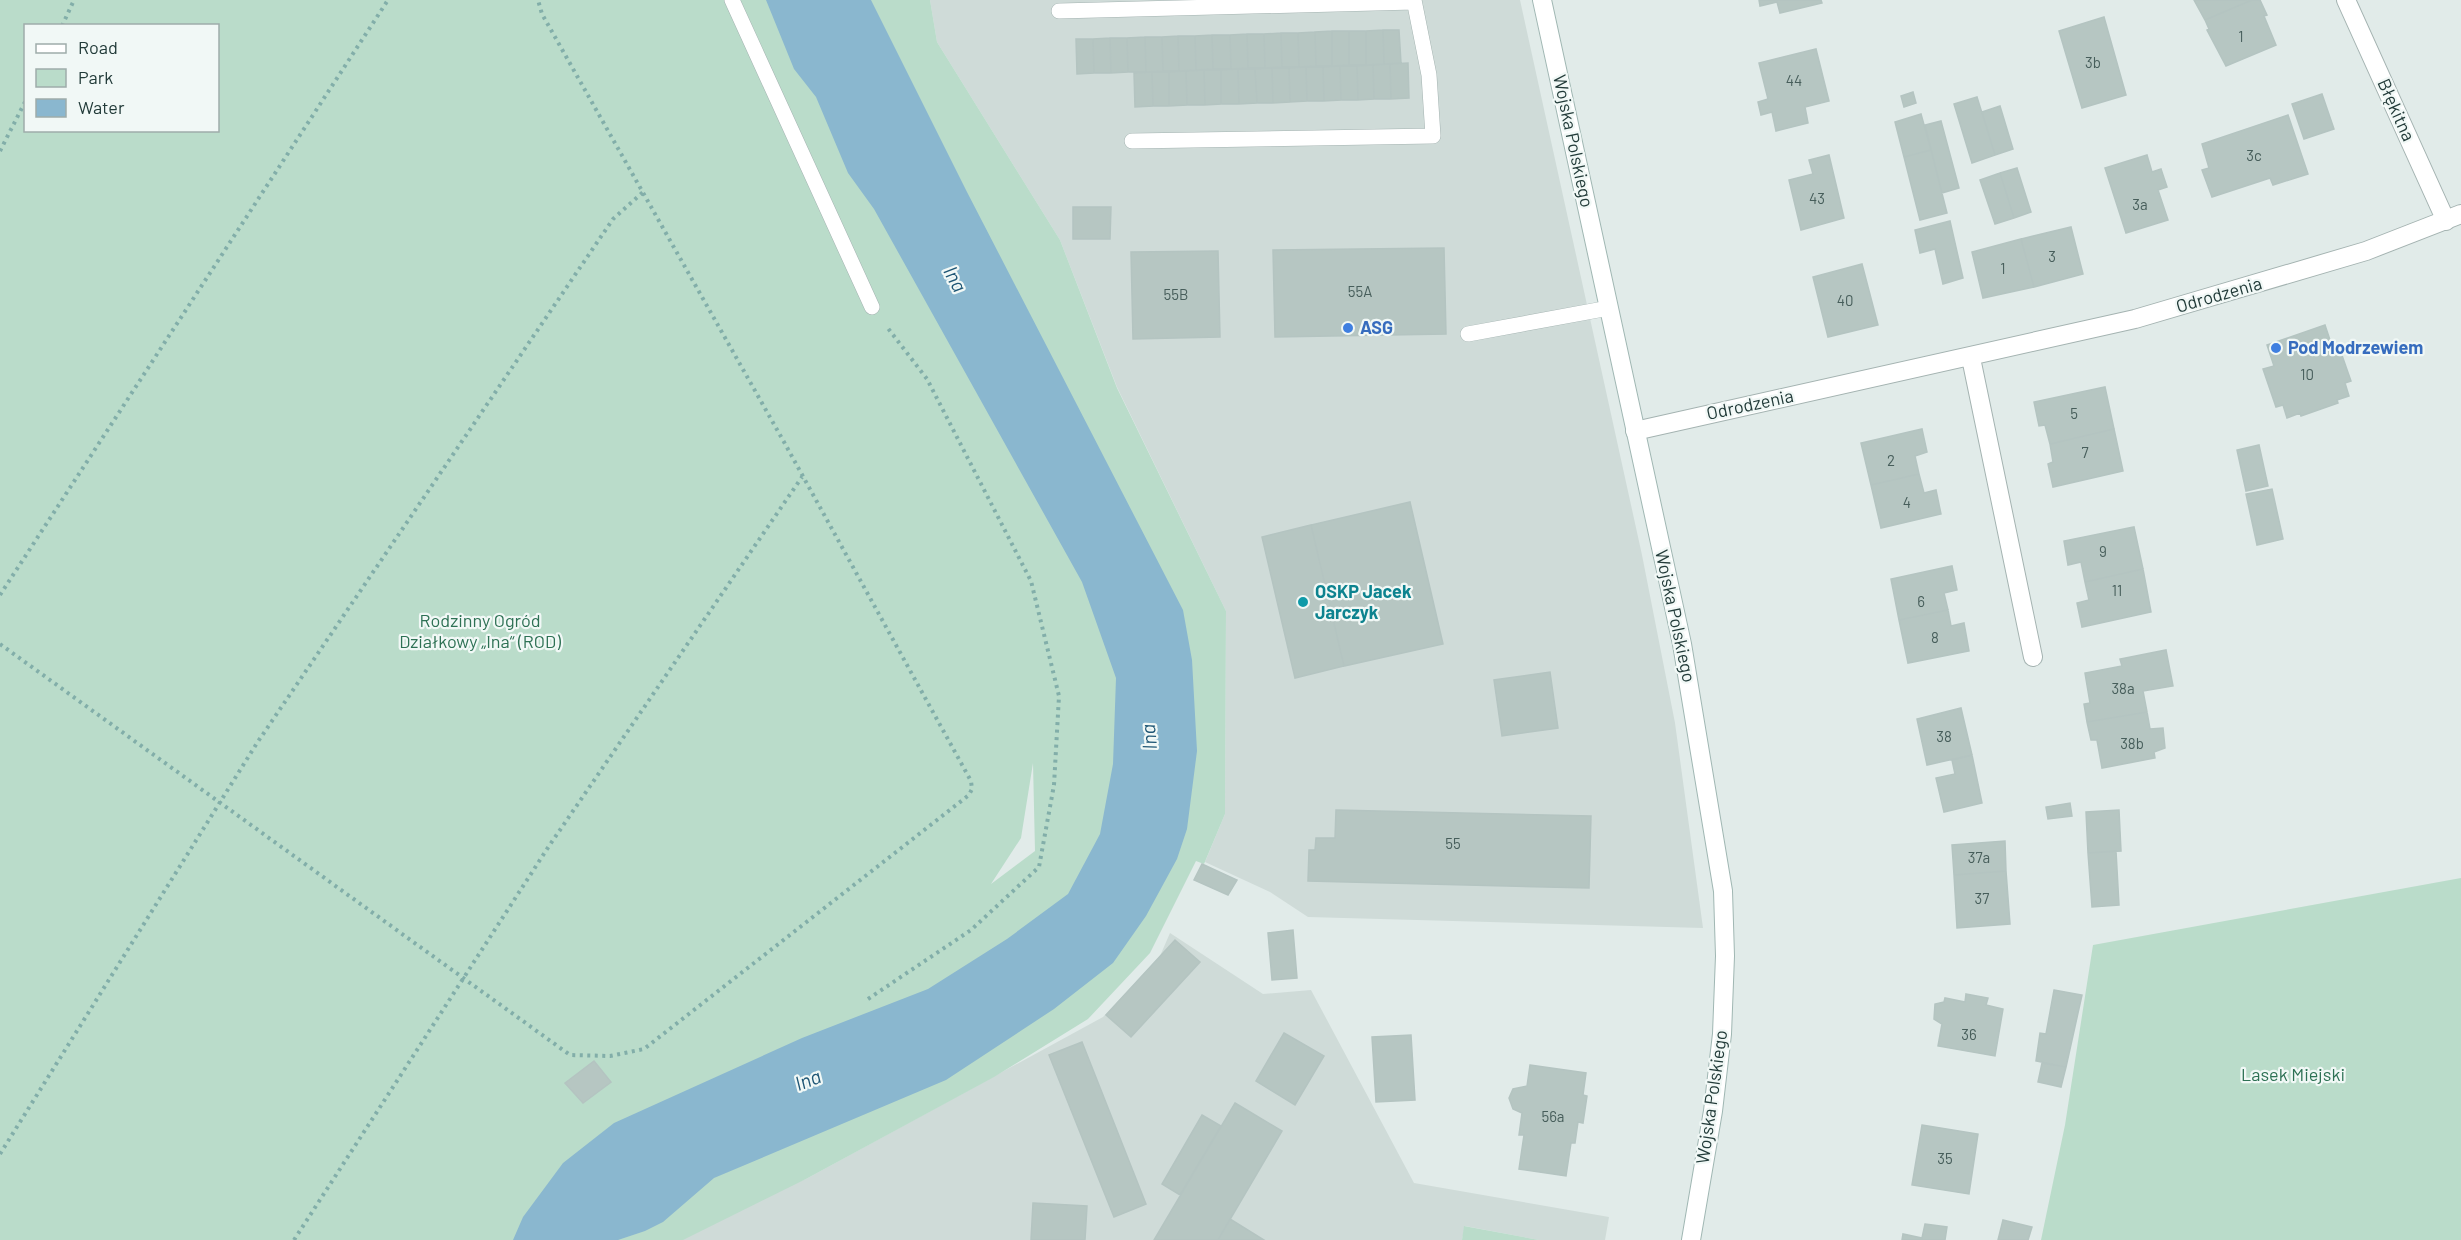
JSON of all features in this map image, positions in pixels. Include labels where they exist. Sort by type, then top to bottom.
[{"type":"street","name":"Wojska Polskiego","points":[[1542,0],[1682,644],[1723,891],[1725,956],[1722,1034],[1713,1112],[1691,1240]]},
{"type":"street","name":"Błękitna","points":[[2346,0],[2453,218]]},
{"type":"street","name":"Odrodzenia","points":[[1635,431],[1971,358],[2135,319],[2366,251],[2453,218]]},
{"type":"street","points":[[1971,358],[2033,657]]},
{"type":"lane","points":[[732,0],[872,307]]},
{"type":"lane","points":[[1059,11],[1414,1],[1429,75],[1433,136],[1132,141]]},
{"type":"lane","points":[[1468,334],[1609,308]]},
{"type":"path","points":[[63,24],[74,0]]},
{"type":"path","points":[[0,595],[388,0]]},
{"type":"path","points":[[0,644],[570,1055],[610,1056],[644,1050],[969,795],[972,789],[970,781],[542,14],[538,0]]},
{"type":"path","points":[[0,151],[24,104]]},
{"type":"path","points":[[0,1154],[263,733],[613,219],[643,192]]},
{"type":"path","points":[[868,999],[971,930],[1039,867],[1054,785],[1059,696],[1031,581],[927,379],[872,307]]},
{"type":"path","points":[[294,1240],[549,846],[802,477]]},
{"type":"shaded area","points":[[930,0],[1520,0],[1642,555],[1675,723],[1703,928],[1308,917],[1270,892],[1205,862],[1225,814],[1226,611],[1117,387],[1060,240],[937,42]]},
{"type":"shaded area","points":[[1170,933],[1263,994],[1311,990],[1414,1183],[1609,1217],[1605,1240],[1539,1240],[1465,1226],[1462,1240],[667,1240],[702,1221],[806,1179],[1103,1017],[1160,956]]},
{"type":"green space","name":"Rodzinny Ogród Działkowy „Ina“ (ROD)","points":[[0,0],[930,0],[937,42],[1060,240],[1117,388],[1226,611],[1225,814],[1204,864],[1196,861],[1150,953],[1088,1019],[994,1077],[806,1179],[683,1240],[0,1240]],"holes":[[[1033,763],[1035,851],[991,884],[1021,838]]]},
{"type":"green space","name":"Lasek Miejski","points":[[2461,878],[2461,1240],[2041,1240],[2065,1125],[2093,945]]},
{"type":"green space","points":[[1464,1226],[1539,1240],[1462,1240]]},
{"type":"water","name":"Ina","points":[[766,0],[871,0],[967,192],[1183,610],[1192,660],[1197,751],[1187,829],[1177,859],[1146,916],[1113,963],[1054,1009],[946,1080],[714,1178],[663,1222],[645,1231],[618,1240],[513,1240],[523,1217],[563,1163],[614,1123],[802,1038],[928,989],[1007,939],[1068,894],[1100,834],[1113,764],[1116,678],[1082,582],[874,209],[848,173],[816,97],[794,69]]},
{"type":"building","points":[[1759,0],[1821,0],[1822,3],[1780,13],[1777,2],[1760,6]]},
{"type":"building","points":[[2194,0],[2252,0],[2205,20]]},
{"type":"building","points":[[2252,0],[2260,0],[2276,45],[2226,66],[2207,30],[2209,29],[2205,20]]},
{"type":"building","points":[[2104,17],[2126,95],[2082,108],[2059,31]]},
{"type":"building","points":[[1383,30],[1384,64],[1366,65],[1366,31]]},
{"type":"building","points":[[1383,30],[1399,30],[1401,63],[1384,64]]},
{"type":"building","points":[[1332,31],[1332,66],[1316,66],[1315,32]]},
{"type":"building","points":[[1332,31],[1349,31],[1349,65],[1332,66]]},
{"type":"building","points":[[1349,31],[1366,31],[1366,65],[1349,65]]},
{"type":"building","points":[[1315,32],[1316,66],[1299,67],[1298,33]]},
{"type":"building","points":[[1281,33],[1282,67],[1265,68],[1264,34]]},
{"type":"building","points":[[1281,33],[1298,33],[1299,67],[1282,67]]},
{"type":"building","points":[[1247,34],[1248,68],[1231,69],[1230,35]]},
{"type":"building","points":[[1247,34],[1264,34],[1265,68],[1248,68]]},
{"type":"building","points":[[1212,35],[1213,69],[1196,70],[1195,36]]},
{"type":"building","points":[[1212,35],[1230,35],[1231,69],[1213,69]]},
{"type":"building","points":[[1178,36],[1179,71],[1163,71],[1162,37]]},
{"type":"building","points":[[1178,36],[1195,36],[1196,70],[1179,71]]},
{"type":"building","points":[[1145,37],[1146,72],[1128,72],[1127,38]]},
{"type":"building","points":[[1145,37],[1162,37],[1163,71],[1146,72]]},
{"type":"building","points":[[1110,38],[1111,73],[1094,73],[1093,39]]},
{"type":"building","points":[[1110,38],[1127,38],[1128,72],[1111,73]]},
{"type":"building","points":[[1076,39],[1093,39],[1094,73],[1077,74]]},
{"type":"building","points":[[1816,49],[1829,101],[1805,107],[1808,123],[1776,131],[1772,112],[1761,115],[1758,102],[1768,99],[1759,63]]},
{"type":"building","points":[[1408,63],[1409,98],[1391,99],[1390,64]]},
{"type":"building","points":[[1390,64],[1391,99],[1374,99],[1373,65]]},
{"type":"building","points":[[1373,65],[1374,99],[1358,100],[1357,66]]},
{"type":"building","points":[[1340,66],[1341,100],[1324,101],[1323,67]]},
{"type":"building","points":[[1340,66],[1357,66],[1358,100],[1341,100]]},
{"type":"building","points":[[1306,67],[1307,101],[1290,102],[1289,68]]},
{"type":"building","points":[[1306,67],[1323,67],[1324,101],[1307,101]]},
{"type":"building","points":[[1272,68],[1273,103],[1257,103],[1255,69]]},
{"type":"building","points":[[1272,68],[1289,68],[1290,102],[1273,103]]},
{"type":"building","points":[[1238,69],[1239,104],[1221,104],[1221,70]]},
{"type":"building","points":[[1238,69],[1255,69],[1257,103],[1239,104]]},
{"type":"building","points":[[1204,70],[1205,105],[1187,105],[1186,71]]},
{"type":"building","points":[[1204,70],[1221,70],[1221,104],[1205,105]]},
{"type":"building","points":[[1186,71],[1187,105],[1169,106],[1169,72]]},
{"type":"building","points":[[1152,72],[1169,72],[1169,106],[1153,106]]},
{"type":"building","points":[[1152,72],[1153,106],[1135,107],[1134,73]]},
{"type":"building","points":[[1913,92],[1916,103],[1904,107],[1901,96]]},
{"type":"building","points":[[2322,94],[2334,129],[2304,139],[2292,104]]},
{"type":"building","points":[[1977,97],[1995,155],[1972,163],[1954,104]]},
{"type":"building","points":[[2000,106],[2013,149],[1995,155],[1982,112]]},
{"type":"building","points":[[1921,114],[1931,150],[1904,157],[1895,122]]},
{"type":"building","points":[[2288,115],[2308,174],[2273,185],[2270,178],[2212,197],[2202,170],[2209,168],[2202,144]]},
{"type":"building","points":[[1941,121],[1959,188],[1942,193],[1925,125]]},
{"type":"building","points":[[1931,150],[1947,213],[1920,220],[1904,157]]},
{"type":"building","points":[[1829,155],[1844,218],[1801,230],[1789,180],[1813,174],[1809,160]]},
{"type":"building","points":[[2147,155],[2152,172],[2161,169],[2167,187],[2158,190],[2168,220],[2126,233],[2105,168]]},
{"type":"building","points":[[2017,168],[2031,212],[2014,218],[2000,173]]},
{"type":"building","points":[[2000,173],[2014,218],[1995,224],[1980,180]]},
{"type":"building","points":[[1073,207],[1111,207],[1110,239],[1073,239]]},
{"type":"building","points":[[1950,221],[1963,278],[1943,284],[1935,249],[1920,253],[1915,230]]},
{"type":"building","points":[[2071,227],[2083,274],[2034,287],[2021,239]]},
{"type":"building","points":[[2021,239],[2034,287],[1983,298],[1972,252]]},
{"type":"building","points":[[1444,248],[1446,334],[1275,337],[1273,250]]},
{"type":"building","points":[[1218,251],[1220,337],[1133,339],[1131,252]]},
{"type":"building","points":[[1862,264],[1878,325],[1828,337],[1813,277]]},
{"type":"building","points":[[2325,325],[2332,346],[2338,344],[2351,381],[2345,383],[2349,396],[2337,400],[2338,403],[2301,416],[2300,413],[2287,418],[2283,405],[2276,407],[2263,369],[2274,366],[2267,345]]},
{"type":"building","points":[[2105,387],[2114,429],[2050,444],[2045,425],[2039,426],[2034,402]]},
{"type":"building","points":[[1922,429],[1927,452],[1915,456],[1919,474],[1871,485],[1861,443]]},
{"type":"building","points":[[2114,429],[2123,471],[2053,487],[2048,464],[2053,462],[2050,444]]},
{"type":"building","points":[[2259,445],[2268,486],[2246,491],[2237,450]]},
{"type":"building","points":[[1919,474],[1924,493],[1936,490],[1941,514],[1881,528],[1871,485]]},
{"type":"building","points":[[2272,489],[2283,539],[2257,545],[2246,494]]},
{"type":"building","points":[[1410,502],[1443,644],[1344,666],[1311,525]]},
{"type":"building","name":"OSKP Jacek Jarczyk","points":[[1311,525],[1344,666],[1295,678],[1262,537]]},
{"type":"building","points":[[2134,527],[2143,569],[2085,582],[2081,562],[2068,565],[2064,541]]},
{"type":"building","points":[[1952,566],[1957,590],[1944,593],[1948,610],[1899,620],[1891,579]]},
{"type":"building","points":[[2143,569],[2151,612],[2082,627],[2077,603],[2089,600],[2085,582]]},
{"type":"building","points":[[1948,610],[1951,626],[1964,623],[1969,651],[1908,663],[1899,620]]},
{"type":"building","points":[[2166,650],[2173,686],[2143,691],[2147,712],[2087,722],[2084,704],[2090,703],[2085,673],[2122,666],[2120,659]]},
{"type":"building","points":[[1550,672],[1558,728],[1502,736],[1494,680]]},
{"type":"building","points":[[1961,708],[1972,755],[1927,765],[1917,719]]},
{"type":"building","points":[[2147,712],[2150,729],[2163,728],[2165,748],[2154,752],[2155,758],[2102,768],[2097,740],[2091,740],[2087,722]]},
{"type":"building","points":[[1972,755],[1982,803],[1944,812],[1936,778],[1955,774],[1952,760]]},
{"type":"building","points":[[2070,803],[2072,816],[2048,819],[2046,807]]},
{"type":"building","points":[[1336,810],[1591,816],[1589,888],[1308,881],[1309,850],[1315,850],[1316,838],[1335,838]]},
{"type":"building","points":[[2119,810],[2121,851],[2088,853],[2086,812]]},
{"type":"building","points":[[2005,841],[2006,871],[1954,875],[1952,845]]},
{"type":"building","points":[[2116,851],[2119,905],[2092,907],[2088,853]]},
{"type":"building","points":[[1202,864],[1237,880],[1228,895],[1194,880]]},
{"type":"building","points":[[2006,871],[2010,924],[1957,928],[1954,875]]},
{"type":"building","points":[[1293,930],[1297,978],[1272,980],[1268,933]]},
{"type":"building","points":[[1175,940],[1200,962],[1131,1037],[1106,1015]]},
{"type":"building","points":[[2054,990],[2082,995],[2066,1067],[2036,1061],[2040,1033],[2046,1034]]},
{"type":"building","points":[[1966,994],[1988,998],[1986,1005],[2003,1009],[1995,1056],[1938,1046],[1942,1024],[1934,1019],[1935,1004],[1944,1002],[1945,998],[1965,1002]]},
{"type":"building","points":[[1284,1033],[1324,1056],[1295,1105],[1256,1081]]},
{"type":"building","points":[[1411,1035],[1415,1100],[1376,1102],[1372,1037]]},
{"type":"building","points":[[1082,1042],[1146,1204],[1114,1217],[1049,1055]]},
{"type":"building","points":[[594,1061],[611,1082],[583,1103],[565,1083]]},
{"type":"building","points":[[2042,1063],[2066,1067],[2061,1087],[2038,1082]]},
{"type":"building","points":[[1530,1065],[1586,1073],[1583,1095],[1587,1096],[1583,1123],[1578,1122],[1575,1143],[1571,1143],[1566,1176],[1519,1169],[1524,1135],[1519,1135],[1522,1113],[1513,1109],[1509,1098],[1513,1089],[1527,1086]]},
{"type":"building","points":[[1235,1103],[1282,1131],[1218,1240],[1154,1240]]},
{"type":"building","points":[[1202,1115],[1221,1126],[1180,1195],[1162,1184]]},
{"type":"building","points":[[1922,1125],[1978,1134],[1969,1194],[1912,1185]]},
{"type":"building","points":[[1033,1203],[1087,1206],[1085,1240],[1031,1240]]},
{"type":"building","points":[[1230,1219],[1264,1240],[1218,1240]]},
{"type":"building","points":[[2003,1220],[2032,1227],[2028,1240],[1998,1240]]},
{"type":"building","points":[[1925,1224],[1947,1227],[1945,1240],[1902,1240],[1903,1234],[1922,1238]]},
{"type":"place","name":"ASG","points":[[1348,328]]},
{"type":"place","name":"Pod Modrzewiem","points":[[2276,348]]},
{"type":"place","name":"OSKP Jacek Jarczyk","points":[[1303,602]]}]
